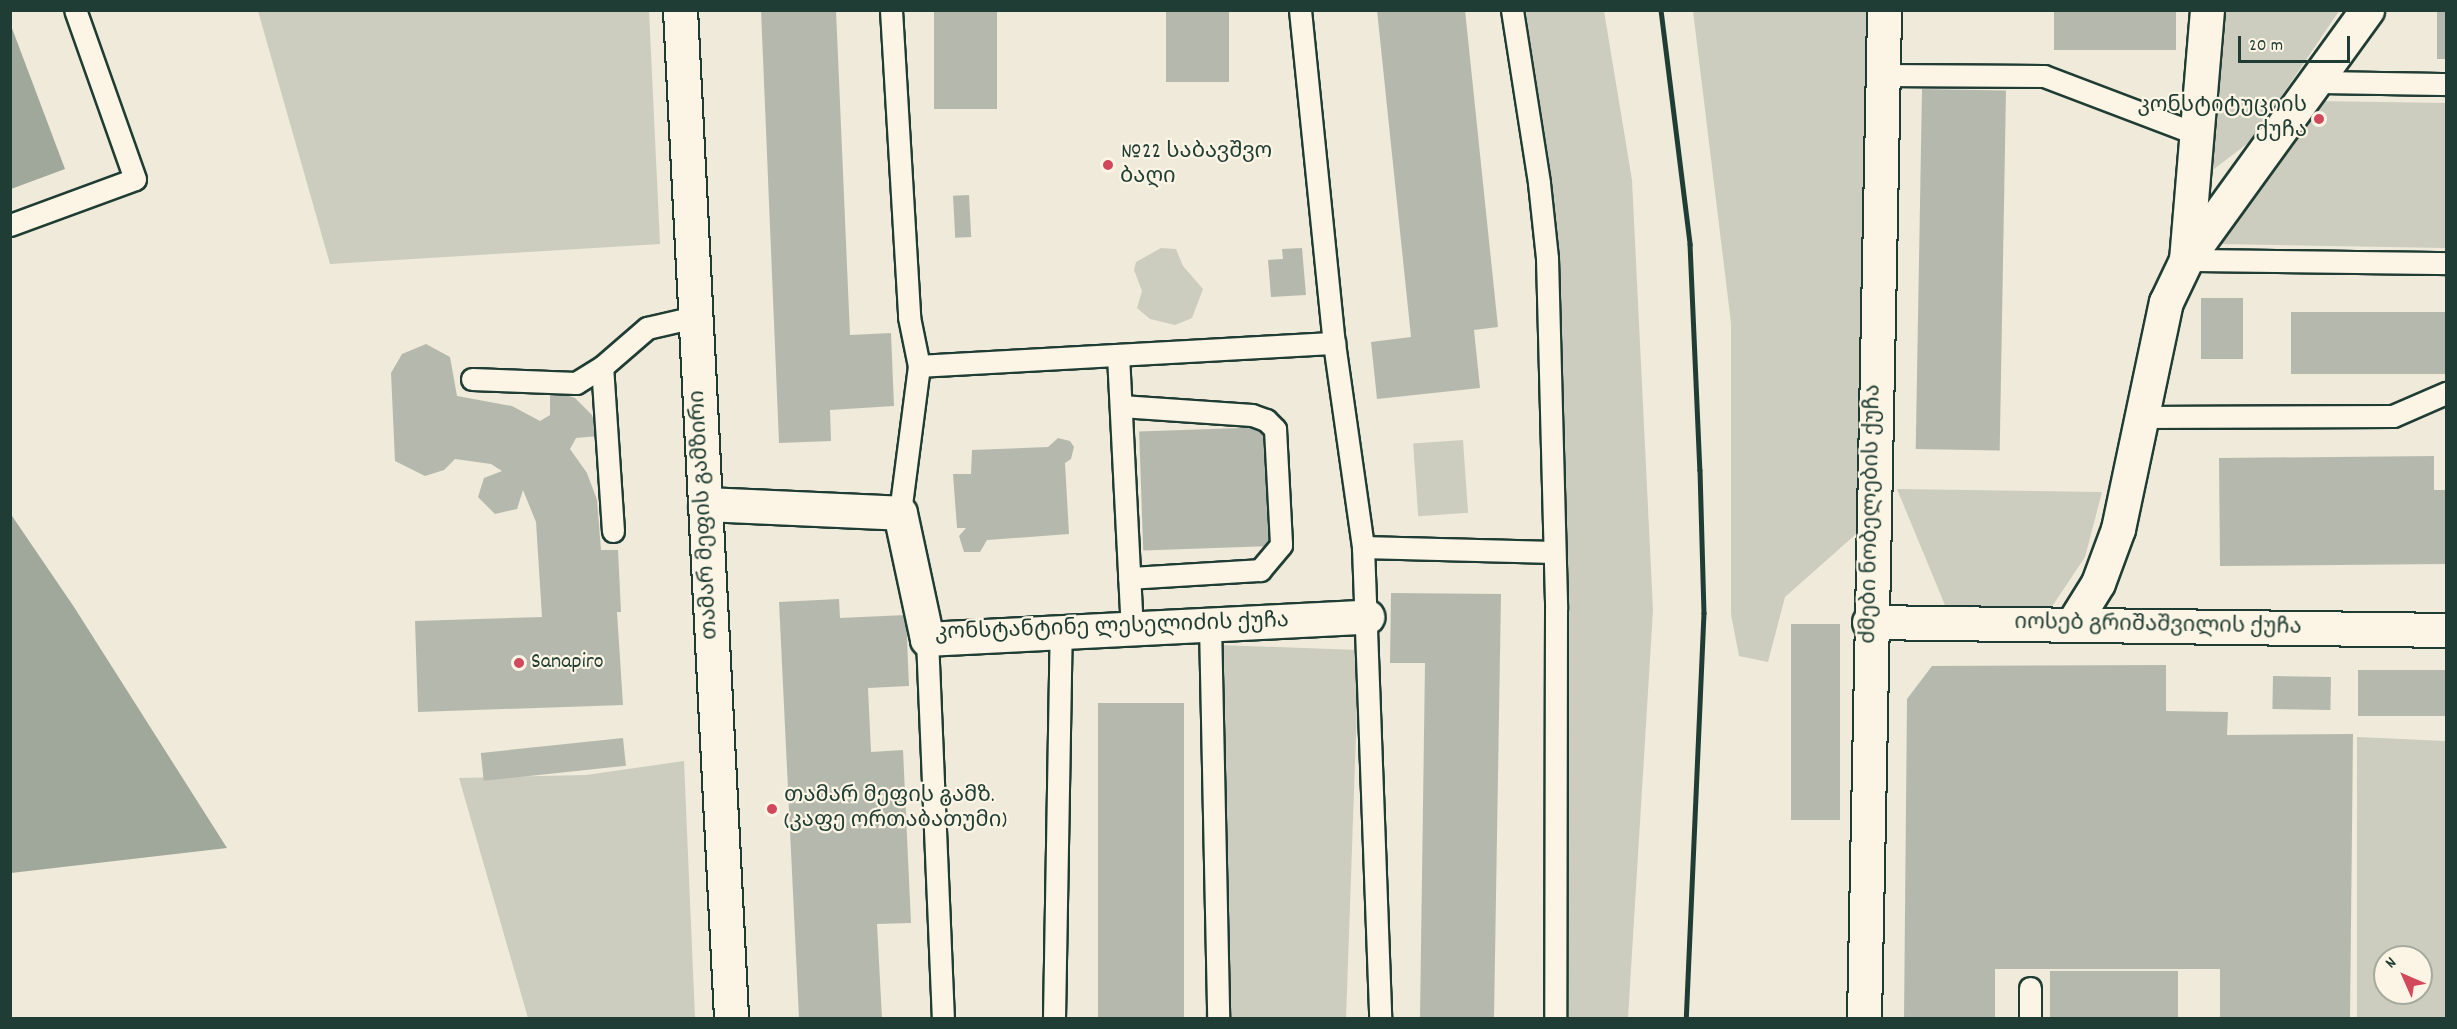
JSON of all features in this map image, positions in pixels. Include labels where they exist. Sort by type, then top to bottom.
[{"type":"street","name":"თამარ მეფის გამზირი","points":[[680,10],[731,1018]]},
{"type":"street","name":"ძმები ნობელების ქუჩა","points":[[1863,1018],[1869,622],[1884,10]]},
{"type":"street","points":[[2186,260],[2207,10]]},
{"type":"street","points":[[2072,625],[2098,583],[2118,530],[2139,417],[2166,302],[2186,260],[2367,10]]},
{"type":"street","points":[[705,504],[900,513]]},
{"type":"street","name":"კონსტანტინე ლესელიძის ქუჩა","points":[[900,513],[927,639],[1367,617]]},
{"type":"street","name":"იოსებ გრიშაშვილის ქუჩა","points":[[1869,622],[2446,630]]},
{"type":"lane","points":[[10,225],[135,179],[75,10]]},
{"type":"lane","points":[[891,10],[909,317],[919,366],[900,513]]},
{"type":"lane","points":[[1300,10],[1334,343],[1363,547],[1380,1018]]},
{"type":"lane","points":[[1512,10],[1539,183],[1546,258],[1553,552],[1555,1018]]},
{"type":"lane","points":[[1883,75],[2044,76],[2197,134]]},
{"type":"lane","points":[[2316,82],[2446,84]]},
{"type":"lane","points":[[2186,260],[2446,263]]},
{"type":"lane","points":[[472,379],[576,383],[602,367],[647,328],[695,317]]},
{"type":"lane","points":[[919,366],[1334,343]]},
{"type":"lane","points":[[1118,355],[1132,627]]},
{"type":"lane","points":[[602,367],[613,531]]},
{"type":"lane","points":[[2139,417],[2393,416],[2446,393]]},
{"type":"lane","points":[[1121,406],[1252,415],[1266,420],[1275,429],[1281,545],[1260,570],[1129,578]]},
{"type":"lane","points":[[1363,547],[1553,552]]},
{"type":"lane","points":[[1210,624],[1218,1018]]},
{"type":"lane","points":[[1053,1018],[1061,631]]},
{"type":"lane","points":[[927,639],[944,1018]]},
{"type":"lane","points":[[2030,988],[2030,1018]]},
{"type":"shaded area","points":[[258,11],[649,11],[660,244],[330,264]]},
{"type":"shaded area","points":[[1526,11],[1604,11],[1632,180],[1653,610],[1628,1018],[1567,1018],[1557,259]]},
{"type":"shaded area","points":[[1693,11],[1868,11],[1864,527],[1785,597],[1768,662],[1739,656],[1731,614],[1731,323]]},
{"type":"shaded area","points":[[2215,11],[2339,11],[2252,140],[2201,179]]},
{"type":"shaded area","points":[[10,23],[65,169],[11,189],[10,189]]},
{"type":"shaded area","points":[[2313,101],[2446,103],[2446,248],[2221,244]]},
{"type":"shaded area","points":[[1161,248],[1176,249],[1183,266],[1203,289],[1192,318],[1175,325],[1150,319],[1137,308],[1142,291],[1134,270],[1136,262]]},
{"type":"shaded area","points":[[1463,440],[1468,513],[1418,516],[1413,443]]},
{"type":"shaded area","points":[[1897,489],[2102,492],[2085,557],[2053,605],[2023,617],[1947,610]]},
{"type":"shaded area","points":[[10,513],[74,607],[227,848],[11,873]]},
{"type":"shaded area","points":[[1218,645],[1359,650],[1346,1018],[1205,1018]]},
{"type":"shaded area","points":[[2357,737],[2446,741],[2446,1018],[2357,1018]]},
{"type":"shaded area","points":[[684,761],[695,1018],[528,1018],[459,778],[586,775]]},
{"type":"building","points":[[761,10],[836,10],[850,335],[891,333],[894,406],[830,410],[831,441],[779,443]]},
{"type":"building","points":[[934,10],[997,10],[997,109],[934,109]]},
{"type":"building","points":[[1166,10],[1229,10],[1229,82],[1166,82]]},
{"type":"building","points":[[1377,10],[1465,10],[1498,327],[1474,330],[1480,388],[1377,399],[1371,342],[1411,337]]},
{"type":"building","points":[[2054,10],[2176,10],[2176,50],[2054,50]]},
{"type":"building","points":[[2437,10],[2446,10],[2446,59],[2437,59]]},
{"type":"building","points":[[1922,89],[2006,90],[2000,450],[1916,449]]},
{"type":"building","points":[[969,195],[971,237],[955,238],[953,196]]},
{"type":"building","points":[[1302,248],[1306,295],[1271,297],[1268,260],[1283,259],[1282,249]]},
{"type":"building","points":[[2201,298],[2243,298],[2243,359],[2201,359]]},
{"type":"building","points":[[2291,312],[2446,312],[2446,374],[2291,374]]},
{"type":"building","points":[[426,344],[450,357],[457,396],[512,406],[540,421],[550,415],[550,393],[560,393],[575,398],[592,415],[598,436],[576,438],[570,449],[587,473],[597,500],[601,550],[618,550],[621,612],[617,612],[623,705],[418,712],[415,621],[542,617],[536,522],[523,490],[517,509],[495,514],[478,497],[484,478],[502,471],[491,464],[455,459],[444,470],[425,476],[395,461],[391,373],[402,354]]},
{"type":"building","points":[[1269,427],[1273,546],[1143,550],[1139,432]]},
{"type":"building","points":[[1058,438],[1070,441],[1074,447],[1071,459],[1065,463],[1069,534],[987,540],[980,552],[964,552],[959,536],[966,528],[957,528],[953,474],[971,474],[972,450],[1048,447]]},
{"type":"building","points":[[2434,456],[2434,490],[2446,490],[2446,564],[2220,566],[2219,458]]},
{"type":"building","points":[[1391,593],[1501,594],[1494,1018],[1420,1018],[1425,663],[1390,663]]},
{"type":"building","points":[[839,599],[840,618],[906,615],[909,686],[868,688],[871,752],[903,750],[911,923],[877,924],[882,1018],[799,1018],[779,602]]},
{"type":"building","points":[[1791,624],[1840,624],[1840,820],[1791,820]]},
{"type":"building","points":[[2166,665],[2166,711],[2228,712],[2227,735],[2353,734],[2350,1018],[2220,1018],[2220,969],[1995,969],[1995,1018],[1904,1018],[1907,699],[1932,666]]},
{"type":"building","points":[[2358,670],[2446,670],[2446,716],[2358,716]]},
{"type":"building","points":[[2273,676],[2331,677],[2330,710],[2272,709]]},
{"type":"building","points":[[1098,703],[1184,703],[1184,1018],[1098,1018]]},
{"type":"building","points":[[623,738],[626,766],[484,781],[481,753]]},
{"type":"building","points":[[2050,971],[2178,971],[2178,1018],[2050,1018]]},
{"type":"railway","points":[[1661,10],[1690,244],[1704,613],[1686,1018]]},
{"type":"place","name":"კონსტიტუციის ქუჩა","points":[[2319,119]]},
{"type":"place","name":"№22 საბავშვო ბაღი","points":[[1108,165]]},
{"type":"place","name":"Sanapiro","points":[[519,663]]},
{"type":"place","name":"თამარ მეფის გამზ. (კაფე ორთაბათუმი)","points":[[772,809]]}]
